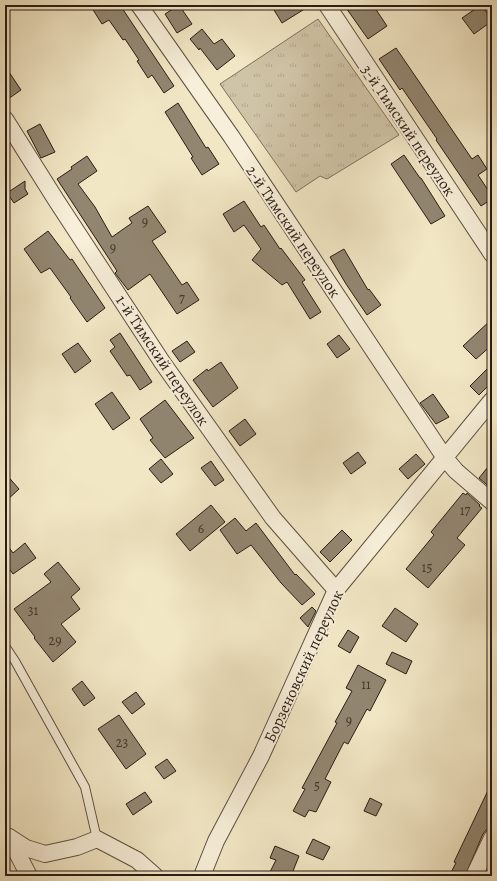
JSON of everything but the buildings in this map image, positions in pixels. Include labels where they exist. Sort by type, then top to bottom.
[{"type":"street","name":"2-й Тимский переулок","points":[[139,5],[231,136],[445,458],[456,471],[492,502]]},
{"type":"street","name":"3-й Тимский переулок","points":[[326,5],[492,254]]},
{"type":"street","name":"1-й Тимский переулок","points":[[5,119],[162,362],[273,518],[336,590]]},
{"type":"street","name":"Борзеновский переулок","points":[[202,876],[216,841],[261,756],[336,590],[492,400]]},
{"type":"street","points":[[7,833],[26,848],[45,854],[77,847],[97,839],[137,860],[155,876]]},
{"type":"street","points":[[7,833],[29,876]]},
{"type":"street","points":[[474,876],[492,838]]},
{"type":"lane","points":[[5,646],[15,661],[85,787],[97,839]]},
{"type":"green space","points":[[318,19],[399,135],[327,179],[320,176],[296,192],[220,84]]}]
